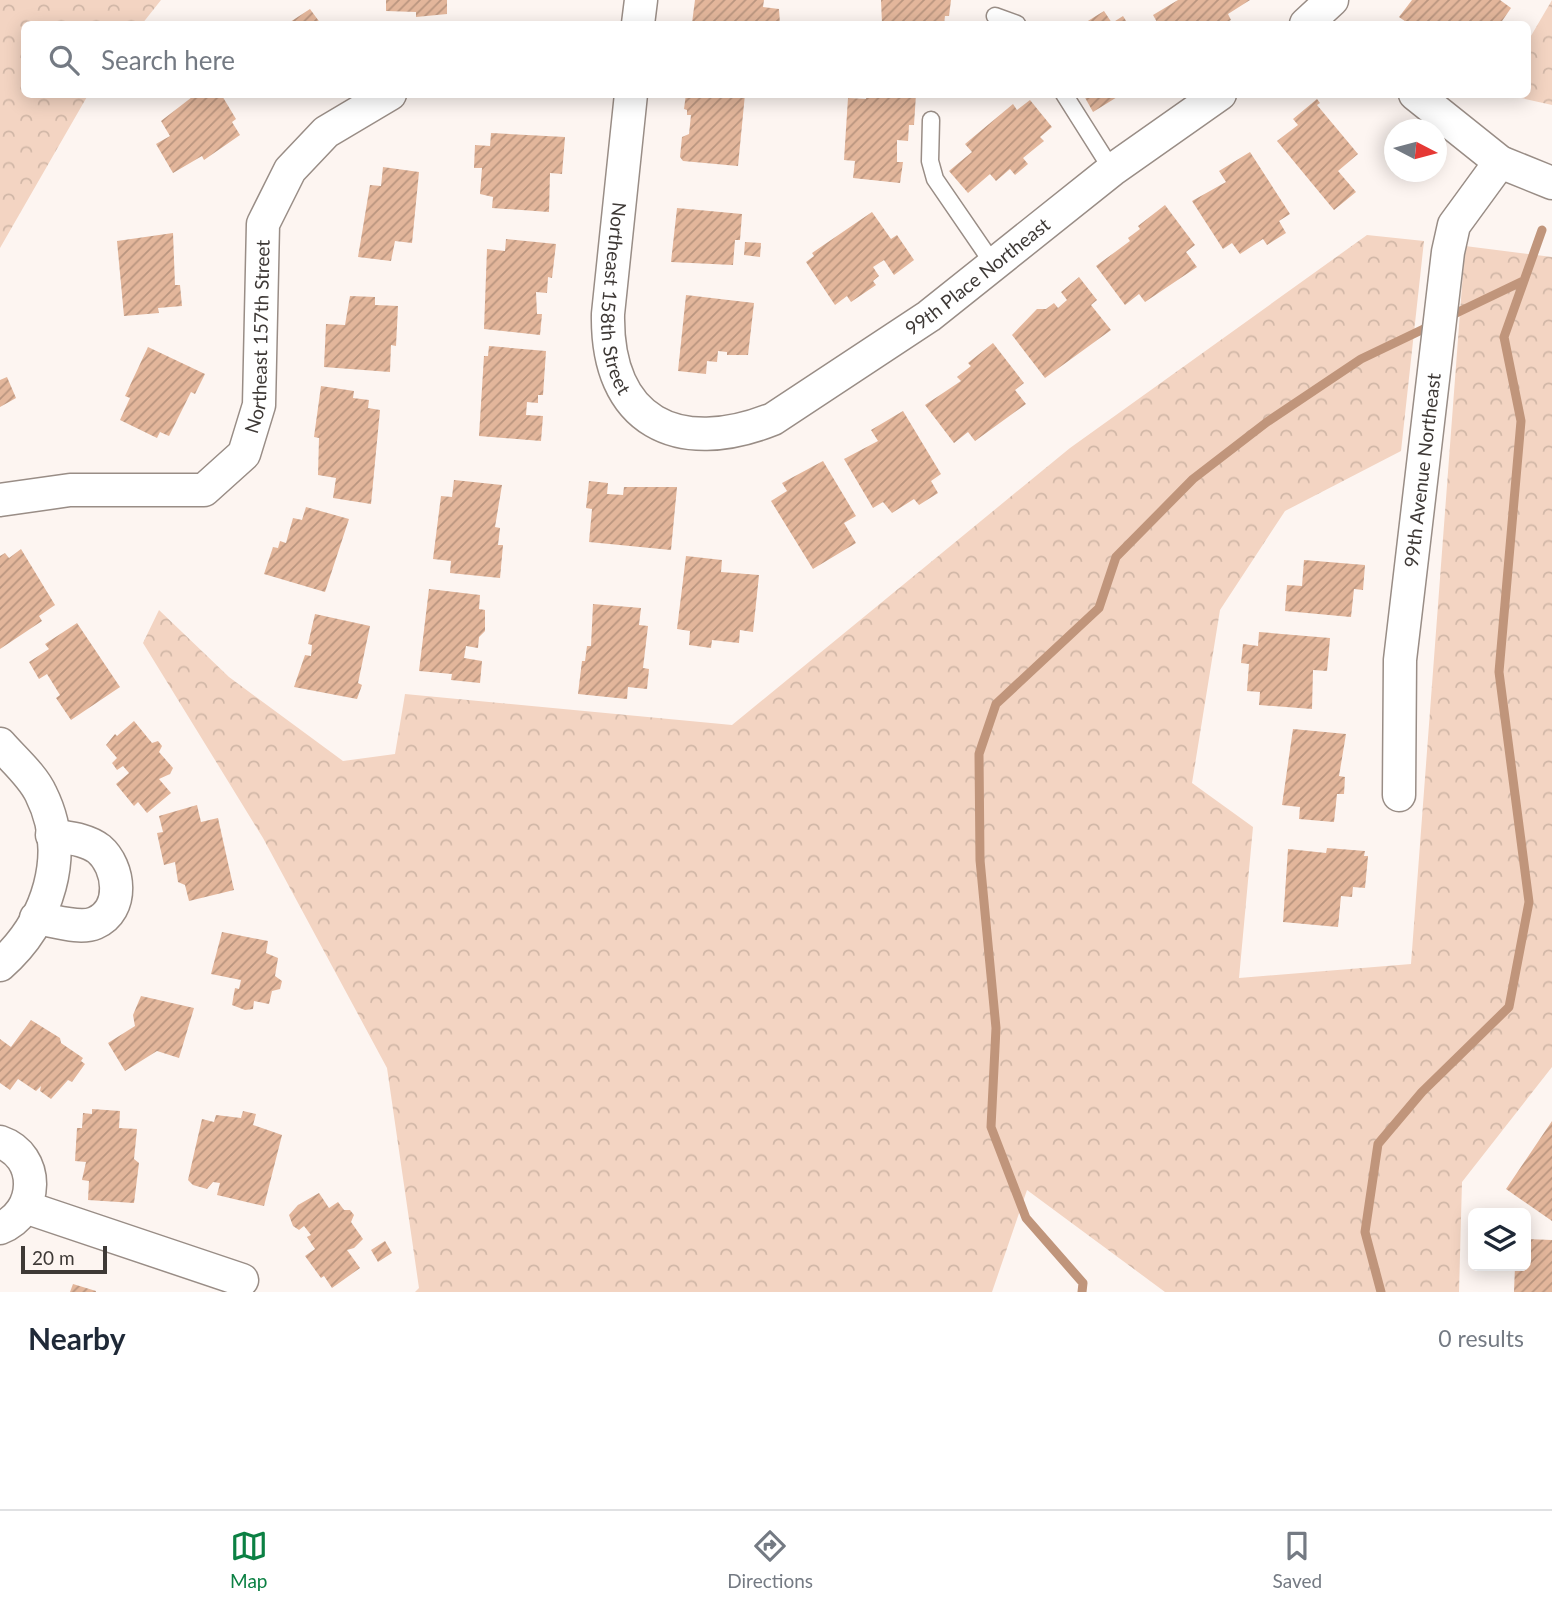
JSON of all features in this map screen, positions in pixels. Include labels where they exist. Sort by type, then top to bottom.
[{"type":"street","points":[[638,21],[641,0]]},
{"type":"street","name":"Northeast 157th Street","points":[[0,500],[70,491],[204,490],[244,454],[259,405],[263,224],[290,170],[326,132],[383,98]]},
{"type":"street","name":"Northeast 158th Street","points":[[631,98],[608,314],[608,345],[617,375],[632,404],[678,433],[700,436],[721,434]]},
{"type":"street","name":"99th Place Northeast","points":[[721,434],[746,430],[773,419],[929,316],[1112,170],[1214,98]]},
{"type":"street","points":[[1420,98],[1500,162],[1552,183]]},
{"type":"street","name":"99th Avenue Northeast","points":[[1399,795],[1400,660],[1448,252],[1454,225],[1500,162]]},
{"type":"street","points":[[0,744],[41,794],[56,848],[49,897],[15,952],[0,965]]},
{"type":"street","points":[[36,918],[82,925],[95,923],[107,915],[116,898],[117,879],[110,860],[88,843],[52,835]]},
{"type":"street","points":[[0,1142],[17,1152],[26,1164],[31,1193],[16,1219],[0,1228]]},
{"type":"street","points":[[25,1207],[242,1280]]},
{"type":"lane","points":[[995,16],[1009,21]]},
{"type":"lane","points":[[1067,98],[1112,170]]},
{"type":"lane","points":[[931,120],[930,162],[935,179],[994,265]]},
{"type":"green space","points":[[0,0],[161,0],[144,21],[21,21],[21,98],[86,98],[0,248]]},
{"type":"green space","points":[[1552,0],[1552,105],[1521,98],[1531,98],[1531,36]]},
{"type":"green space","points":[[1367,235],[1424,241],[1401,451],[1285,511],[1220,610],[1192,783],[1253,827],[1239,978],[1411,964],[1465,246],[1552,257],[1552,1067],[1462,1182],[1459,1292],[1165,1292],[1027,1190],[992,1292],[415,1292],[419,1288],[387,1068],[263,838],[143,643],[159,610],[229,677],[343,761],[395,754],[405,694],[732,725],[1070,448]]},
{"type":"building","points":[[386,0],[447,0],[447,14],[416,17],[416,12],[386,11]]},
{"type":"building","points":[[695,0],[764,0],[763,7],[779,9],[780,21],[692,21]]},
{"type":"building","points":[[881,0],[951,0],[949,16],[945,16],[944,21],[882,21]]},
{"type":"building","points":[[1178,0],[1250,0],[1228,14],[1229,21],[1156,21],[1153,15]]},
{"type":"building","points":[[1412,0],[1500,0],[1511,8],[1502,21],[1405,21],[1399,17]]},
{"type":"building","points":[[310,9],[319,21],[292,21]]},
{"type":"building","points":[[1104,11],[1111,21],[1088,21]]},
{"type":"building","points":[[191,98],[223,98],[236,119],[232,122],[240,135],[204,160],[202,156],[173,173],[156,144],[170,136],[161,121]]},
{"type":"building","points":[[685,98],[745,98],[738,166],[683,161],[680,157],[682,137],[689,134],[691,115],[687,115],[687,110],[684,109]]},
{"type":"building","points":[[848,98],[916,98],[914,125],[909,125],[908,141],[897,140],[897,162],[903,162],[900,183],[853,178],[855,161],[844,160]]},
{"type":"building","points":[[1085,98],[1116,98],[1093,112]]},
{"type":"building","points":[[1317,99],[1320,103],[1317,105],[1358,154],[1338,171],[1356,192],[1334,210],[1277,141],[1298,125],[1293,119]]},
{"type":"building","points":[[1030,100],[1052,127],[1040,137],[1044,141],[1023,158],[1028,164],[1015,175],[1010,169],[996,181],[990,174],[968,193],[949,171],[972,152],[965,144],[1013,104],[1017,110]]},
{"type":"building","points":[[491,133],[565,137],[562,174],[550,173],[549,212],[492,208],[493,197],[480,194],[482,168],[474,168],[475,145],[490,146]]},
{"type":"building","points":[[1250,152],[1290,214],[1279,221],[1286,233],[1267,245],[1263,239],[1240,254],[1232,243],[1223,249],[1192,201],[1226,182],[1219,171]]},
{"type":"building","points":[[383,167],[419,172],[412,243],[395,241],[391,261],[358,257],[370,185],[381,186]]},
{"type":"building","points":[[1165,205],[1195,245],[1186,252],[1197,267],[1145,302],[1139,294],[1125,305],[1096,266],[1130,241],[1128,238],[1140,229],[1138,226]]},
{"type":"building","points":[[677,208],[742,214],[740,240],[735,240],[733,265],[671,262]]},
{"type":"building","points":[[872,212],[891,239],[897,235],[914,260],[894,275],[884,260],[873,267],[879,276],[873,281],[876,285],[851,302],[847,296],[835,305],[806,262],[814,256],[812,253]]},
{"type":"building","points":[[173,233],[175,285],[180,285],[182,306],[158,308],[159,313],[124,316],[117,241]]},
{"type":"building","points":[[506,239],[556,244],[552,278],[548,277],[547,293],[536,292],[537,314],[542,314],[540,335],[484,329],[487,249],[505,251]]},
{"type":"building","points":[[745,242],[761,243],[760,257],[744,255]]},
{"type":"building","points":[[1079,277],[1097,300],[1091,305],[1111,330],[1045,378],[1012,335],[1037,309],[1046,309],[1054,303],[1058,308],[1067,300],[1061,292]]},
{"type":"building","points":[[686,295],[754,303],[748,355],[727,355],[727,352],[718,351],[717,362],[707,361],[706,374],[678,371]]},
{"type":"building","points":[[350,296],[375,297],[375,305],[398,306],[396,346],[391,345],[390,372],[324,367],[326,324],[345,325]]},
{"type":"building","points":[[993,343],[1024,383],[1015,390],[1026,404],[975,441],[968,432],[954,443],[925,405],[961,381],[957,377],[971,366],[968,363]]},
{"type":"building","points":[[489,346],[546,351],[543,395],[538,395],[538,403],[527,402],[526,415],[543,416],[541,441],[479,436],[484,356],[488,356]]},
{"type":"building","points":[[148,347],[205,374],[195,394],[191,392],[169,436],[160,432],[157,438],[120,420],[130,398],[125,396]]},
{"type":"building","points":[[7,377],[16,398],[0,407],[0,380]]},
{"type":"building","points":[[321,386],[354,391],[353,398],[369,400],[368,408],[380,410],[371,504],[333,498],[336,478],[318,475],[319,438],[314,437]]},
{"type":"building","points":[[903,411],[941,474],[931,481],[938,493],[919,505],[914,499],[892,513],[883,502],[873,508],[844,459],[878,441],[871,430]]},
{"type":"building","points":[[823,461],[856,516],[844,523],[856,543],[813,569],[771,501],[787,491],[782,483]]},
{"type":"building","points":[[454,480],[502,485],[495,527],[500,528],[498,545],[503,545],[500,578],[450,573],[451,561],[433,559],[441,496],[452,497]]},
{"type":"building","points":[[589,481],[608,483],[607,494],[623,495],[624,487],[677,487],[671,550],[589,542],[592,509],[586,508]]},
{"type":"building","points":[[306,507],[349,519],[325,592],[264,574],[273,547],[278,548],[280,541],[286,543],[293,518],[302,520]]},
{"type":"building","points":[[21,549],[55,605],[39,616],[42,621],[0,649],[0,556],[5,553],[9,558]]},
{"type":"building","points":[[686,556],[722,560],[721,572],[759,575],[753,632],[740,630],[739,643],[712,640],[711,648],[689,645],[690,631],[677,629]]},
{"type":"building","points":[[1304,560],[1365,565],[1363,590],[1354,589],[1351,617],[1285,611],[1287,585],[1302,586]]},
{"type":"building","points":[[429,589],[480,595],[479,609],[485,610],[485,631],[479,637],[478,648],[466,646],[464,658],[482,661],[480,683],[451,680],[452,674],[419,671]]},
{"type":"building","points":[[593,604],[641,608],[639,625],[648,626],[643,668],[649,669],[647,689],[628,687],[627,699],[578,694],[582,661],[585,661],[587,646],[591,646]]},
{"type":"building","points":[[315,614],[370,626],[358,683],[362,685],[357,699],[294,687],[305,655],[311,656],[312,645],[308,644]]},
{"type":"building","points":[[77,623],[120,687],[71,720],[56,698],[60,695],[47,674],[39,679],[29,662],[49,649],[45,644]]},
{"type":"building","points":[[1259,632],[1330,638],[1327,671],[1313,670],[1312,709],[1259,705],[1260,692],[1247,691],[1249,664],[1241,663],[1243,644],[1258,646]]},
{"type":"building","points":[[134,721],[152,743],[158,741],[162,746],[159,752],[173,768],[170,774],[159,779],[171,793],[147,813],[138,802],[134,806],[116,784],[129,773],[123,766],[117,770],[112,763],[117,758],[106,745],[115,734],[117,736]]},
{"type":"building","points":[[1293,729],[1346,734],[1339,776],[1345,777],[1344,794],[1337,794],[1334,822],[1299,819],[1300,807],[1282,805]]},
{"type":"building","points":[[197,805],[201,822],[218,818],[234,890],[189,901],[185,885],[178,882],[175,862],[164,865],[157,833],[163,832],[159,816]]},
{"type":"building","points":[[1327,848],[1365,851],[1364,856],[1368,856],[1365,888],[1353,887],[1352,897],[1341,896],[1338,927],[1283,922],[1288,849],[1326,853]]},
{"type":"building","points":[[222,932],[268,941],[266,953],[278,958],[275,976],[282,981],[280,989],[272,991],[269,1004],[254,1001],[253,1009],[245,1010],[232,1005],[235,988],[239,989],[241,980],[211,974]]},
{"type":"building","points":[[141,996],[194,1008],[179,1058],[157,1051],[125,1071],[108,1043],[135,1026],[133,1015]]},
{"type":"building","points":[[31,1020],[60,1038],[61,1043],[83,1058],[81,1061],[85,1064],[72,1082],[68,1080],[51,1099],[40,1091],[41,1086],[36,1091],[18,1079],[10,1090],[0,1083],[0,1039],[11,1047]]},
{"type":"building","points":[[92,1109],[120,1111],[119,1128],[137,1129],[134,1159],[139,1163],[134,1203],[88,1200],[89,1181],[82,1180],[86,1162],[75,1161],[77,1128],[82,1128],[83,1113],[92,1114]]},
{"type":"building","points":[[243,1111],[256,1114],[253,1125],[282,1135],[264,1206],[217,1195],[220,1183],[213,1182],[207,1189],[193,1185],[188,1180],[202,1119],[214,1122],[216,1115],[241,1118]]},
{"type":"building","points":[[1552,1121],[1552,1221],[1506,1189]]},
{"type":"building","points":[[319,1193],[329,1208],[338,1202],[344,1210],[350,1210],[354,1215],[351,1222],[363,1239],[354,1248],[347,1250],[360,1268],[332,1288],[305,1256],[315,1249],[307,1237],[311,1235],[304,1226],[299,1230],[293,1226],[289,1215],[298,1205]]},
{"type":"building","points":[[1531,1239],[1552,1240],[1552,1292],[1514,1292],[1515,1271],[1531,1271]]},
{"type":"building","points":[[385,1241],[392,1253],[378,1262],[371,1250]]},
{"type":"building","points":[[73,1284],[96,1291],[96,1292],[70,1292]]},
{"type":"waterway","points":[[1381,1292],[1365,1232],[1378,1144],[1422,1092],[1509,1007],[1529,902],[1499,672],[1521,421],[1504,337],[1542,230]]},
{"type":"waterway","points":[[1448,317],[1523,281]]},
{"type":"waterway","points":[[1082,1292],[1083,1283],[1026,1218],[991,1127],[996,1028],[980,860],[979,754],[996,704],[1099,608],[1116,557],[1193,479],[1267,422],[1361,359],[1432,325]]}]
